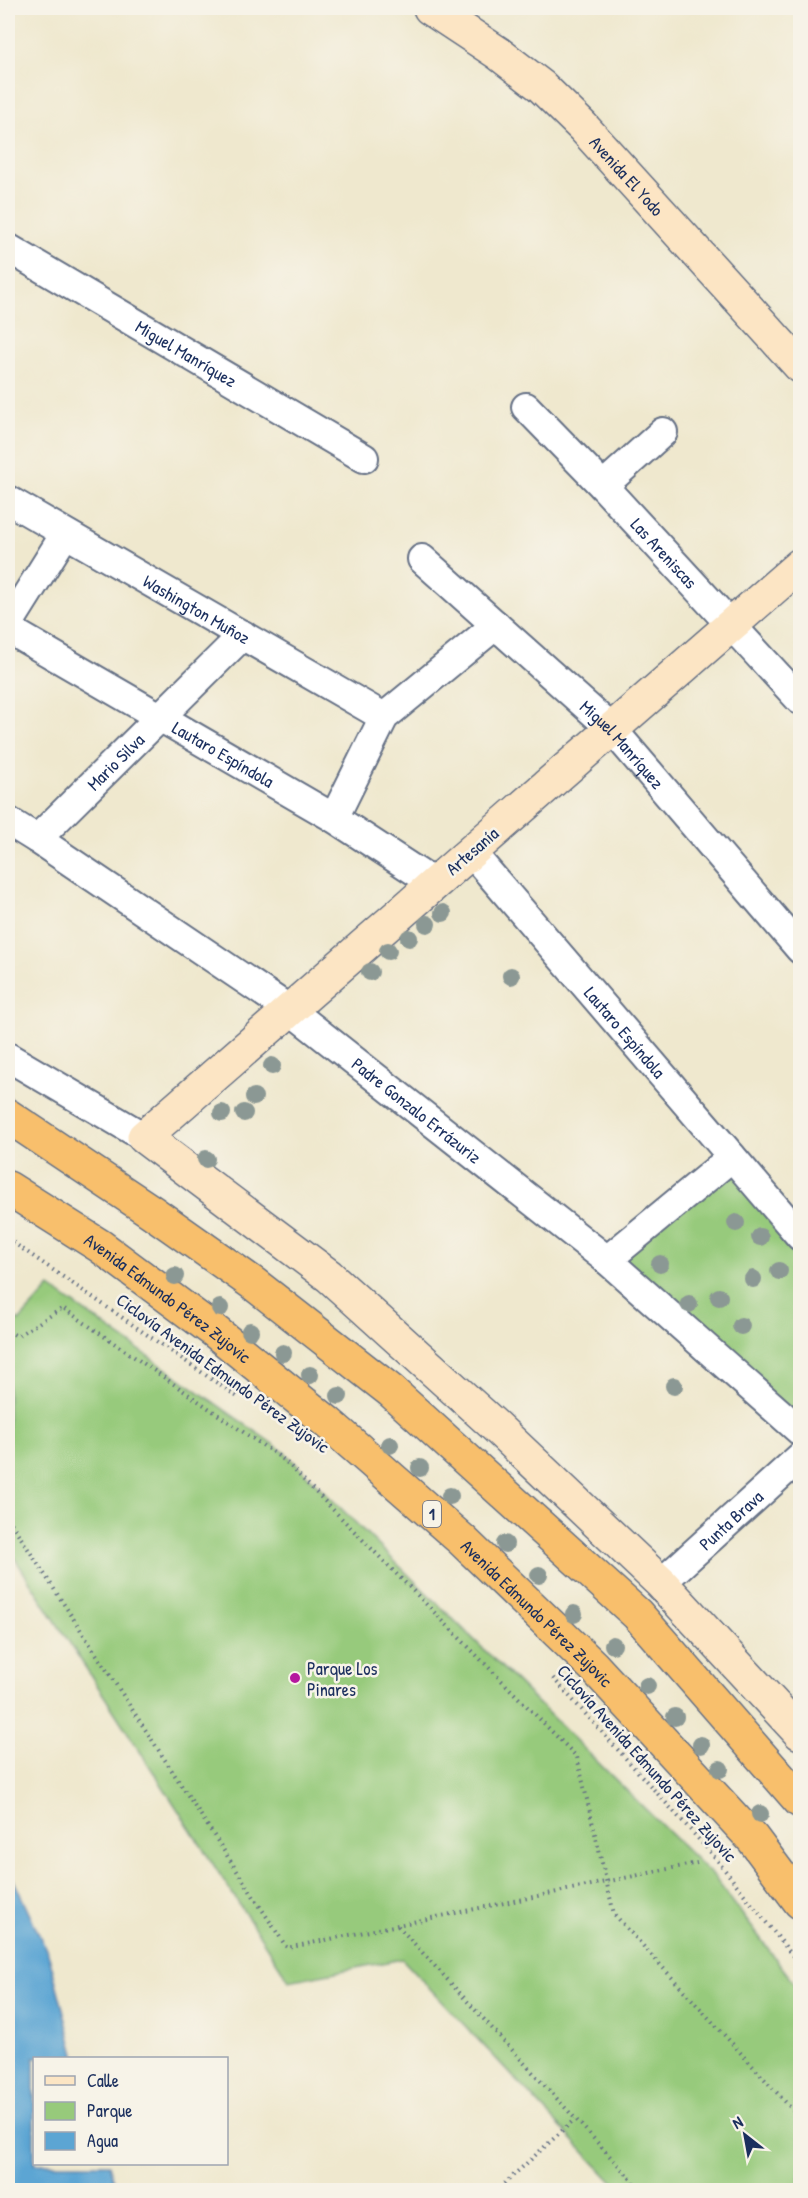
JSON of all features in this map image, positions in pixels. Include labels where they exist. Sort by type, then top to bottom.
[{"type":"highway","points":[[8,1116],[152,1212],[254,1284],[391,1391],[637,1614],[801,1801]]},
{"type":"highway","name":"Avenida Edmundo Pérez Zujovic","points":[[8,1188],[100,1246],[213,1330],[327,1422],[462,1540],[593,1666],[753,1839],[801,1902]]},
{"type":"street","name":"Avenida El Yodo","points":[[430,8],[498,53],[541,86],[583,126],[801,366]]},
{"type":"street","name":"Miguel Manríquez","points":[[8,248],[364,458]]},
{"type":"street","name":"Las Areniscas","points":[[525,407],[603,486],[801,700]]},
{"type":"street","points":[[603,486],[663,432]]},
{"type":"street","name":"Washington Muñoz","points":[[8,501],[384,717]]},
{"type":"street","points":[[8,625],[66,534]]},
{"type":"street","name":"Miguel Manríquez","points":[[422,559],[612,729],[801,949]]},
{"type":"street","name":"Artesanía","points":[[144,1137],[801,565]]},
{"type":"street","points":[[334,818],[384,717],[496,624]]},
{"type":"street","name":"Lautaro Espíndola","points":[[8,629],[334,818],[435,884]]},
{"type":"street","name":"Mario Silva","points":[[37,839],[243,635]]},
{"type":"street","name":"Padre Gonzalo Errázuriz","points":[[8,821],[290,1010],[607,1260],[801,1431]]},
{"type":"street","name":"Lautaro Espíndola","points":[[471,852],[801,1236]]},
{"type":"street","points":[[8,1057],[144,1137],[329,1276],[494,1425],[661,1583],[801,1733]]},
{"type":"street","points":[[607,1260],[732,1157]]},
{"type":"street","name":"Punta Brava","points":[[661,1583],[801,1457]]},
{"type":"path","name":"Ciclovía Avenida Edmundo Pérez Zujovic","points":[[8,1239],[247,1404]]},
{"type":"path","points":[[8,1331],[17,1336],[63,1308],[284,1460],[577,1757],[614,1914],[801,2118]]},
{"type":"path","points":[[8,1518],[287,1948],[697,1863]]},
{"type":"path","name":"Ciclovía Avenida Edmundo Pérez Zujovic","points":[[548,1673],[713,1855],[801,1965]]},
{"type":"path","points":[[397,1925],[641,2190]]},
{"type":"path","points":[[504,2184],[575,2119]]},
{"type":"green space","points":[[732,1157],[800,1236],[800,1431],[607,1260]]},
{"type":"green space","name":"Parque Los Pinares","points":[[50,1287],[283,1451],[714,1877],[800,1991],[800,2190],[620,2190],[402,1959],[289,1981],[8,1548],[8,1314],[19,1321]]},
{"type":"water","points":[[8,1868],[49,1956],[76,2057],[33,2057],[33,2165],[109,2165],[117,2190],[8,2190]]},
{"type":"place","name":"Parque Los Pinares","points":[[295,1678]]}]
